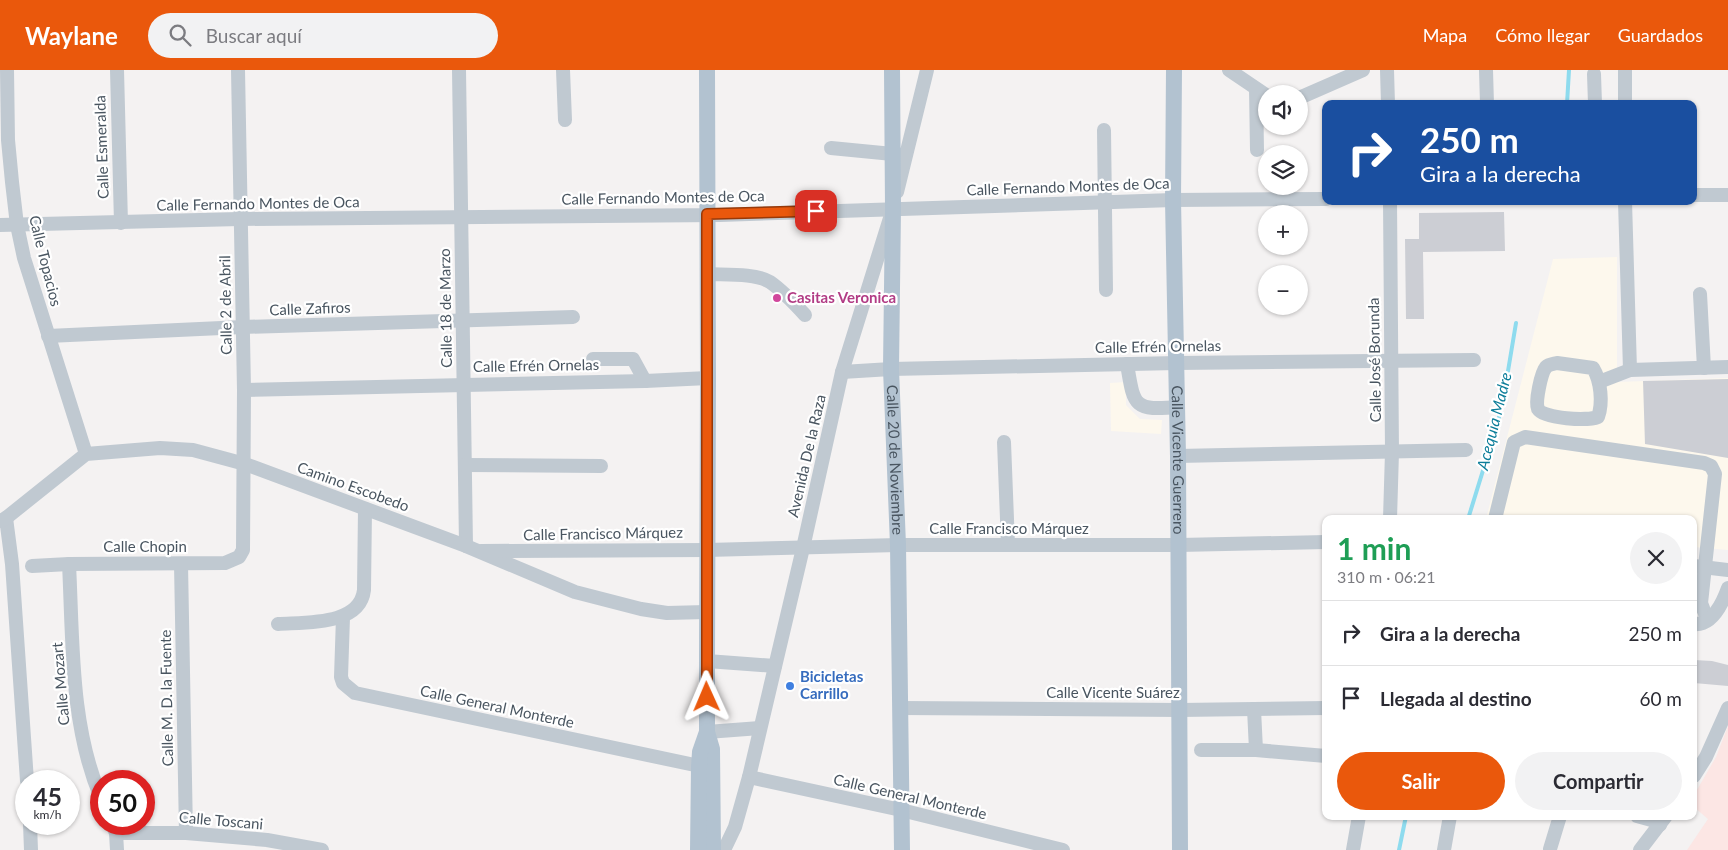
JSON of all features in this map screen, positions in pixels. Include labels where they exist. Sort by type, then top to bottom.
[{"type":"main road","points":[[707,70],[708,378],[706,661],[708,732],[700,752],[706,768],[713,850]]},
{"type":"main road","name":"Calle 20 de Noviembre","points":[[892,70],[899,154],[893,208],[891,369],[898,545],[902,850]]},
{"type":"main road","name":"Calle Vicente Guerrero","points":[[1174,70],[1173,200],[1178,407],[1180,850]]},
{"type":"main road","points":[[698,850],[706,768]]},
{"type":"street","name":"Calle Topacios","points":[[7,70],[8,140],[17,224],[24,258],[86,454]]},
{"type":"street","name":"Calle Esmeralda","points":[[116,70],[121,223]]},
{"type":"street","name":"Calle 2 de Abril","points":[[238,70],[245,464],[244,540]]},
{"type":"street","name":"Calle 18 de Marzo","points":[[459,70],[466,546]]},
{"type":"street","points":[[563,70],[565,120]]},
{"type":"street","points":[[831,148],[899,154],[927,70]]},
{"type":"street","points":[[1229,70],[1258,90]]},
{"type":"street","points":[[1308,95],[1363,70]]},
{"type":"street","points":[[1387,70],[1388,100]]},
{"type":"street","points":[[1486,70],[1487,100]]},
{"type":"street","points":[[1625,70],[1625,100]]},
{"type":"street","points":[[1594,74],[1595,100]]},
{"type":"street","points":[[1104,130],[1106,290]]},
{"type":"street","points":[[1257,150],[1258,135]]},
{"type":"street","points":[[1697,195],[1728,195]]},
{"type":"street","name":"Calle Fernando Montes de Oca","points":[[0,225],[240,219],[707,214],[1173,200],[1322,199]]},
{"type":"street","name":"Calle José Borunda","points":[[1390,205],[1392,360],[1390,515]]},
{"type":"street","points":[[1626,205],[1630,370]]},
{"type":"street","name":"Avenida De la Raza","points":[[724,850],[735,827],[749,777],[842,372],[893,208]]},
{"type":"street","points":[[707,274],[748,276],[769,281],[794,302],[805,315]]},
{"type":"street","points":[[1700,294],[1704,368]]},
{"type":"street","name":"Calle Zafiros","points":[[48,336],[243,327],[572,317]]},
{"type":"street","points":[[593,359],[633,359],[645,381]]},
{"type":"street","name":"Calle Efrén Ornelas","points":[[842,372],[891,369],[1177,363],[1474,360]]},
{"type":"street","points":[[1127,364],[1132,394],[1138,404],[1152,409],[1178,407]]},
{"type":"street","points":[[1550,364],[1567,364],[1594,368],[1599,382],[1600,411],[1598,417],[1594,419],[1546,415],[1537,407],[1542,375],[1545,368],[1550,364]]},
{"type":"street","points":[[1599,382],[1630,370],[1728,367]]},
{"type":"street","name":"Calle Efrén Ornelas","points":[[244,390],[708,378]]},
{"type":"street","points":[[1496,515],[1514,442],[1525,437],[1704,463],[1711,466],[1715,474],[1700,567],[1697,603],[1707,619]]},
{"type":"street","points":[[1004,442],[1008,545]]},
{"type":"street","name":"Camino Escobedo","points":[[86,454],[160,448],[193,450],[245,464],[366,508],[481,551],[575,592],[640,609],[667,613],[706,612]]},
{"type":"street","points":[[1178,456],[1466,450]]},
{"type":"street","points":[[26,770],[12,564],[3,519],[86,454]]},
{"type":"street","points":[[465,465],[601,466]]},
{"type":"street","points":[[278,624],[322,621],[343,617],[355,609],[364,598],[366,508]]},
{"type":"street","name":"Calle Chopin","points":[[32,566],[225,563],[239,557],[243,550],[244,540]]},
{"type":"street","name":"Calle Francisco Márquez","points":[[481,551],[707,550],[898,545],[1179,545],[1322,542]]},
{"type":"street","name":"Calle Mozart","points":[[69,564],[80,726],[91,770]]},
{"type":"street","name":"Calle M. D. la Fuente","points":[[181,564],[186,832]]},
{"type":"street","points":[[1700,567],[1728,570]]},
{"type":"street","points":[[1697,625],[1716,613],[1722,604],[1728,588]]},
{"type":"street","points":[[1697,603],[1722,604]]},
{"type":"street","name":"Calle General Monterde","points":[[343,617],[341,677],[343,683],[355,693],[706,768]]},
{"type":"street","points":[[706,661],[775,666]]},
{"type":"street","name":"Calle Vicente Suárez","points":[[900,708],[1180,710],[1322,708]]},
{"type":"street","points":[[1697,772],[1706,758],[1728,708]]},
{"type":"street","points":[[1254,709],[1256,750]]},
{"type":"street","points":[[708,732],[760,728]]},
{"type":"street","points":[[1201,750],[1256,750],[1322,756]]},
{"type":"street","name":"Calle General Monterde","points":[[749,777],[900,810],[1063,850]]},
{"type":"street","points":[[1352,850],[1358,820]]},
{"type":"street","points":[[1444,850],[1449,820]]},
{"type":"street","points":[[1550,849],[1559,820]]},
{"type":"street","points":[[1640,850],[1663,821]]},
{"type":"street","name":"Calle Toscani","points":[[155,830],[267,840],[322,850]]},
{"type":"street","points":[[30,835],[31,850]]},
{"type":"street","points":[[115,835],[117,850]]},
{"type":"shaded area","points":[[1617,257],[1617,382],[1728,378],[1728,550],[1697,547],[1697,515],[1487,515],[1553,259]]},
{"type":"shaded area","points":[[1126,382],[1126,405],[1140,419],[1162,420],[1161,434],[1111,431],[1110,383]]},
{"type":"shaded area","points":[[1728,726],[1728,850],[1687,850],[1708,819],[1697,810],[1697,790],[1716,757]]},
{"type":"building","points":[[1504,212],[1505,251],[1423,252],[1424,319],[1406,319],[1405,239],[1419,239],[1419,213]]},
{"type":"building","points":[[1728,379],[1728,458],[1645,444],[1643,381]]},
{"type":"building","points":[[1697,660],[1728,665],[1728,686],[1697,683]]},
{"type":"waterway","name":"Acequia Madre","points":[[1567,100],[1569,70]]},
{"type":"waterway","name":"Acequia Madre","points":[[1469,515],[1498,422],[1516,323]]},
{"type":"waterway","name":"Acequia Madre","points":[[1399,850],[1405,820]]},
{"type":"place","name":"Casitas Veronica","points":[[777,298]]},
{"type":"place","name":"Bicicletas Carrillo","points":[[790,686]]},
{"type":"route","points":[[707,697],[707,214],[816,211]]}]
